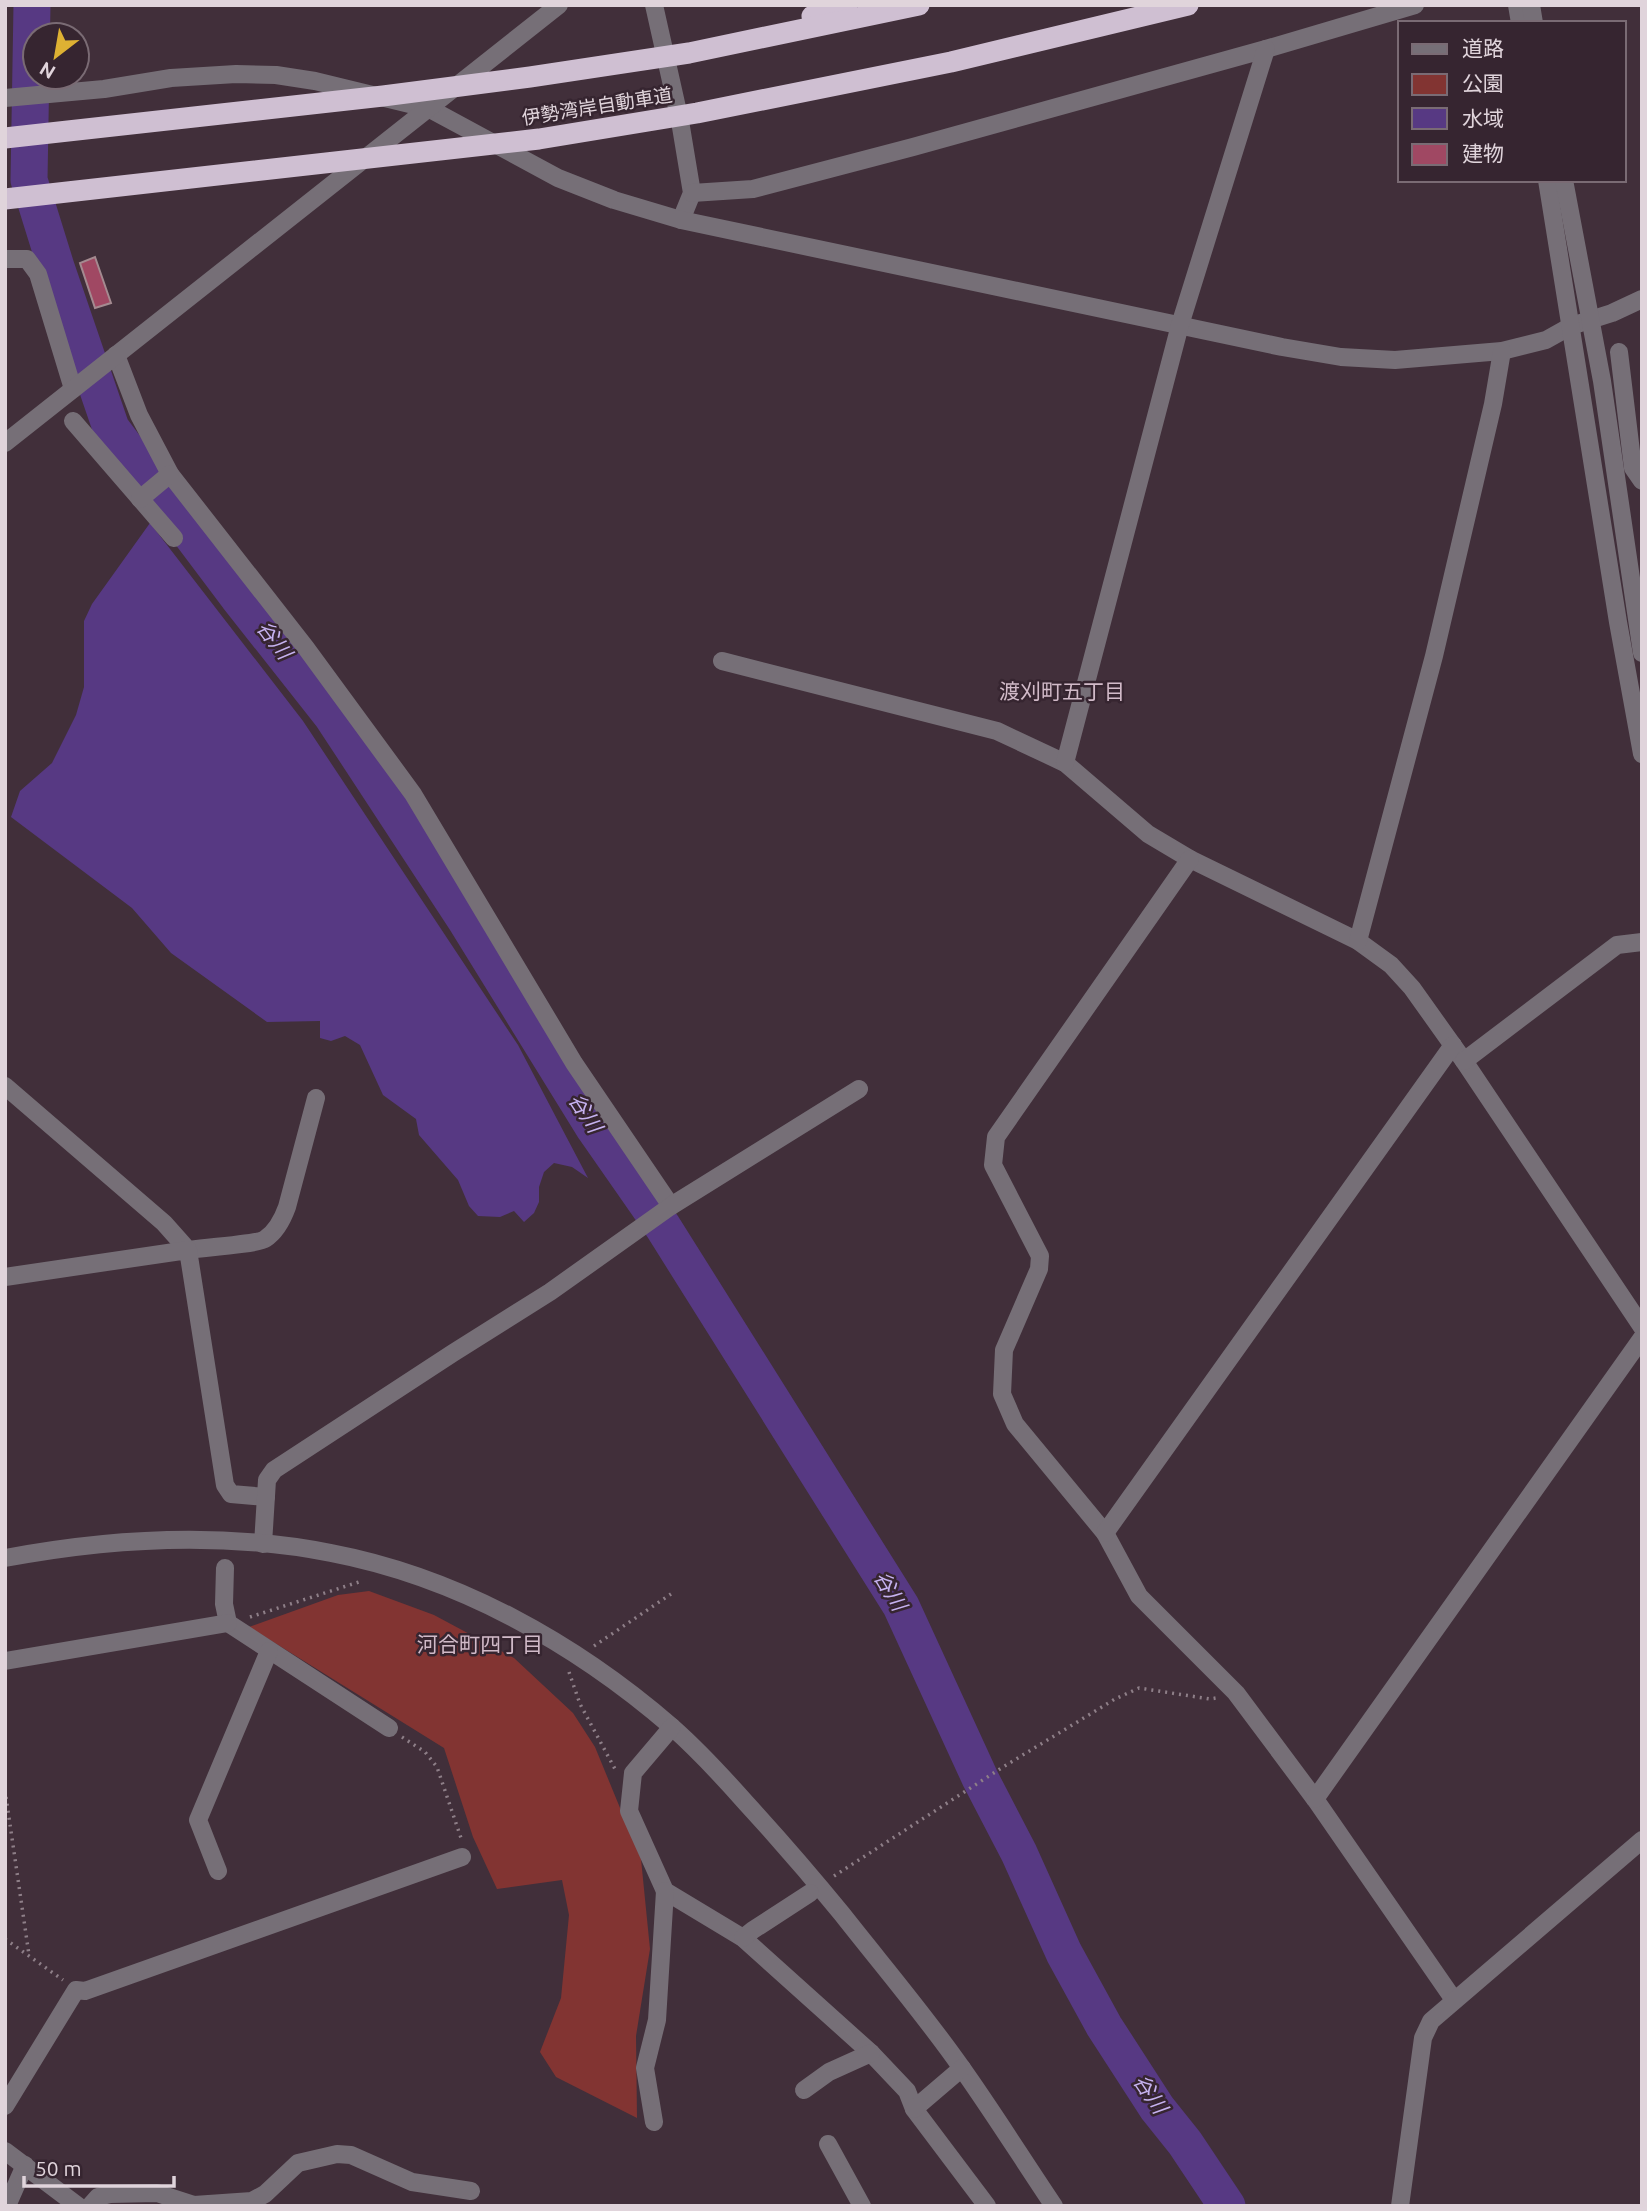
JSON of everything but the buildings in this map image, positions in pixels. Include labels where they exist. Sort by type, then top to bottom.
[{"type":"highway","points":[[689,53],[847,5]]},
{"type":"highway","name":"伊勢湾岸自動車道","points":[[5,138],[530,77],[689,53],[919,5]]},
{"type":"highway","name":"伊勢湾岸自動車道","points":[[5,200],[539,139],[697,113],[951,62],[1188,5]]},
{"type":"street","points":[[5,443],[559,5]]},
{"type":"street","points":[[654,5],[680,121],[692,193],[681,220]]},
{"type":"street","points":[[692,193],[753,189],[926,144],[1415,5]]},
{"type":"street","points":[[1065,763],[1180,325],[1266,49]]},
{"type":"street","points":[[11,98],[104,89],[171,78],[236,74],[275,75],[315,81],[430,109],[558,178],[614,200],[681,220],[1282,347],[1341,357],[1395,360],[1502,351],[1546,340],[1572,326],[1612,313],[1642,299]]},
{"type":"street","points":[[1547,182],[1642,754]]},
{"type":"street","points":[[1564,182],[1619,489],[1642,653]]},
{"type":"street","points":[[5,259],[27,258],[38,274],[74,389]]},
{"type":"street","points":[[1358,941],[1434,656],[1493,404],[1502,351]]},
{"type":"street","points":[[1597,493],[1642,483],[1633,468],[1619,352]]},
{"type":"street","points":[[115,356],[167,477],[306,648],[413,794],[574,1063],[668,1208]]},
{"type":"street","points":[[72,421],[174,538]]},
{"type":"street","points":[[140,499],[167,477]]},
{"type":"street","points":[[722,661],[997,732],[1065,763],[1149,834],[1190,859],[1358,941],[1391,965],[1412,988],[1642,1327]]},
{"type":"street","points":[[1190,859],[996,1137],[993,1165],[1040,1256],[1039,1269],[1004,1350],[1002,1394],[1015,1423],[1105,1533],[1139,1596],[1236,1693],[1315,1800],[1454,2000]]},
{"type":"street","points":[[1464,1061],[1617,945],[1642,942]]},
{"type":"street","points":[[1105,1533],[1453,1045]]},
{"type":"street","points":[[5,1086],[164,1223],[188,1250],[225,1485],[231,1494],[266,1497]]},
{"type":"street","points":[[263,1544],[267,1480],[274,1470],[550,1292],[668,1208],[859,1089]]},
{"type":"street","points":[[5,1277],[264,1240],[284,1217],[316,1098]]},
{"type":"street","points":[[1315,1800],[1642,1338]]},
{"type":"street","points":[[5,1558],[93,1544],[220,1541],[330,1552],[409,1573],[514,1618],[560,1643],[572,1660],[672,1727],[720,1773],[814,1889],[918,2008],[962,2068],[1054,2206]]},
{"type":"street","points":[[225,1568],[224,1604],[228,1623],[389,1728]]},
{"type":"street","points":[[5,1661],[228,1623]]},
{"type":"street","points":[[218,1871],[198,1821],[269,1651]]},
{"type":"street","points":[[654,2122],[645,2068],[657,2020],[665,1891],[629,1811],[632,1773],[672,1727]]},
{"type":"street","points":[[1400,2206],[1423,2038],[1431,2021],[1642,1840]]},
{"type":"street","points":[[5,2106],[76,1990],[85,1991],[462,1857]]},
{"type":"street","points":[[743,1938],[814,1889]]},
{"type":"street","points":[[665,1891],[743,1938],[871,2053],[907,2091],[914,2109],[987,2206]]},
{"type":"street","points":[[804,2090],[830,2071],[871,2053]]},
{"type":"street","points":[[914,2109],[962,2068]]},
{"type":"street","points":[[828,2144],[862,2206]]},
{"type":"street","points":[[5,2151],[78,2206]]},
{"type":"street","points":[[90,2206],[98,2197],[110,2194],[157,2193],[194,2205],[252,2200],[265,2194],[298,2163],[337,2154],[351,2155],[412,2182],[471,2191]]},
{"type":"street","points":[[7,2206],[25,2165]]},
{"type":"path","points":[[228,1623],[365,1580]]},
{"type":"path","points":[[631,1788],[616,1770],[580,1704],[572,1660],[671,1594]]},
{"type":"path","points":[[814,1889],[1003,1767],[1115,1699],[1139,1688],[1210,1699],[1236,1693]]},
{"type":"path","points":[[389,1728],[425,1752],[437,1767],[464,1846],[462,1857]]},
{"type":"path","points":[[5,1790],[29,1955]]},
{"type":"path","points":[[5,1939],[76,1990]]},
{"type":"green space","points":[[369,1591],[434,1615],[514,1658],[573,1713],[595,1747],[641,1859],[650,1949],[636,2036],[637,2118],[556,2077],[540,2052],[561,1998],[569,1915],[562,1880],[497,1889],[473,1837],[444,1748],[249,1627],[338,1595]]},
{"type":"water","points":[[150,523],[303,721],[518,1045],[588,1178],[572,1167],[554,1163],[544,1172],[539,1187],[539,1202],[534,1213],[524,1222],[514,1211],[500,1217],[478,1216],[469,1206],[458,1180],[419,1135],[416,1119],[383,1095],[360,1045],[345,1036],[331,1041],[320,1038],[320,1021],[267,1022],[171,953],[132,908],[11,817],[20,791],[52,763],[76,715],[84,687],[84,621],[92,604]]},
{"type":"waterway","name":"谷川","points":[[32,5],[29,180],[111,428],[238,597],[332,716],[465,919],[594,1128],[663,1227],[901,1606],[1064,1953],[1104,2026],[1157,2108],[1185,2143],[1227,2206]]},
{"type":"district","name":"渡刈町五丁目","points":[[1062,692]]},
{"type":"district","name":"河合町四丁目","points":[[480,1645]]}]
